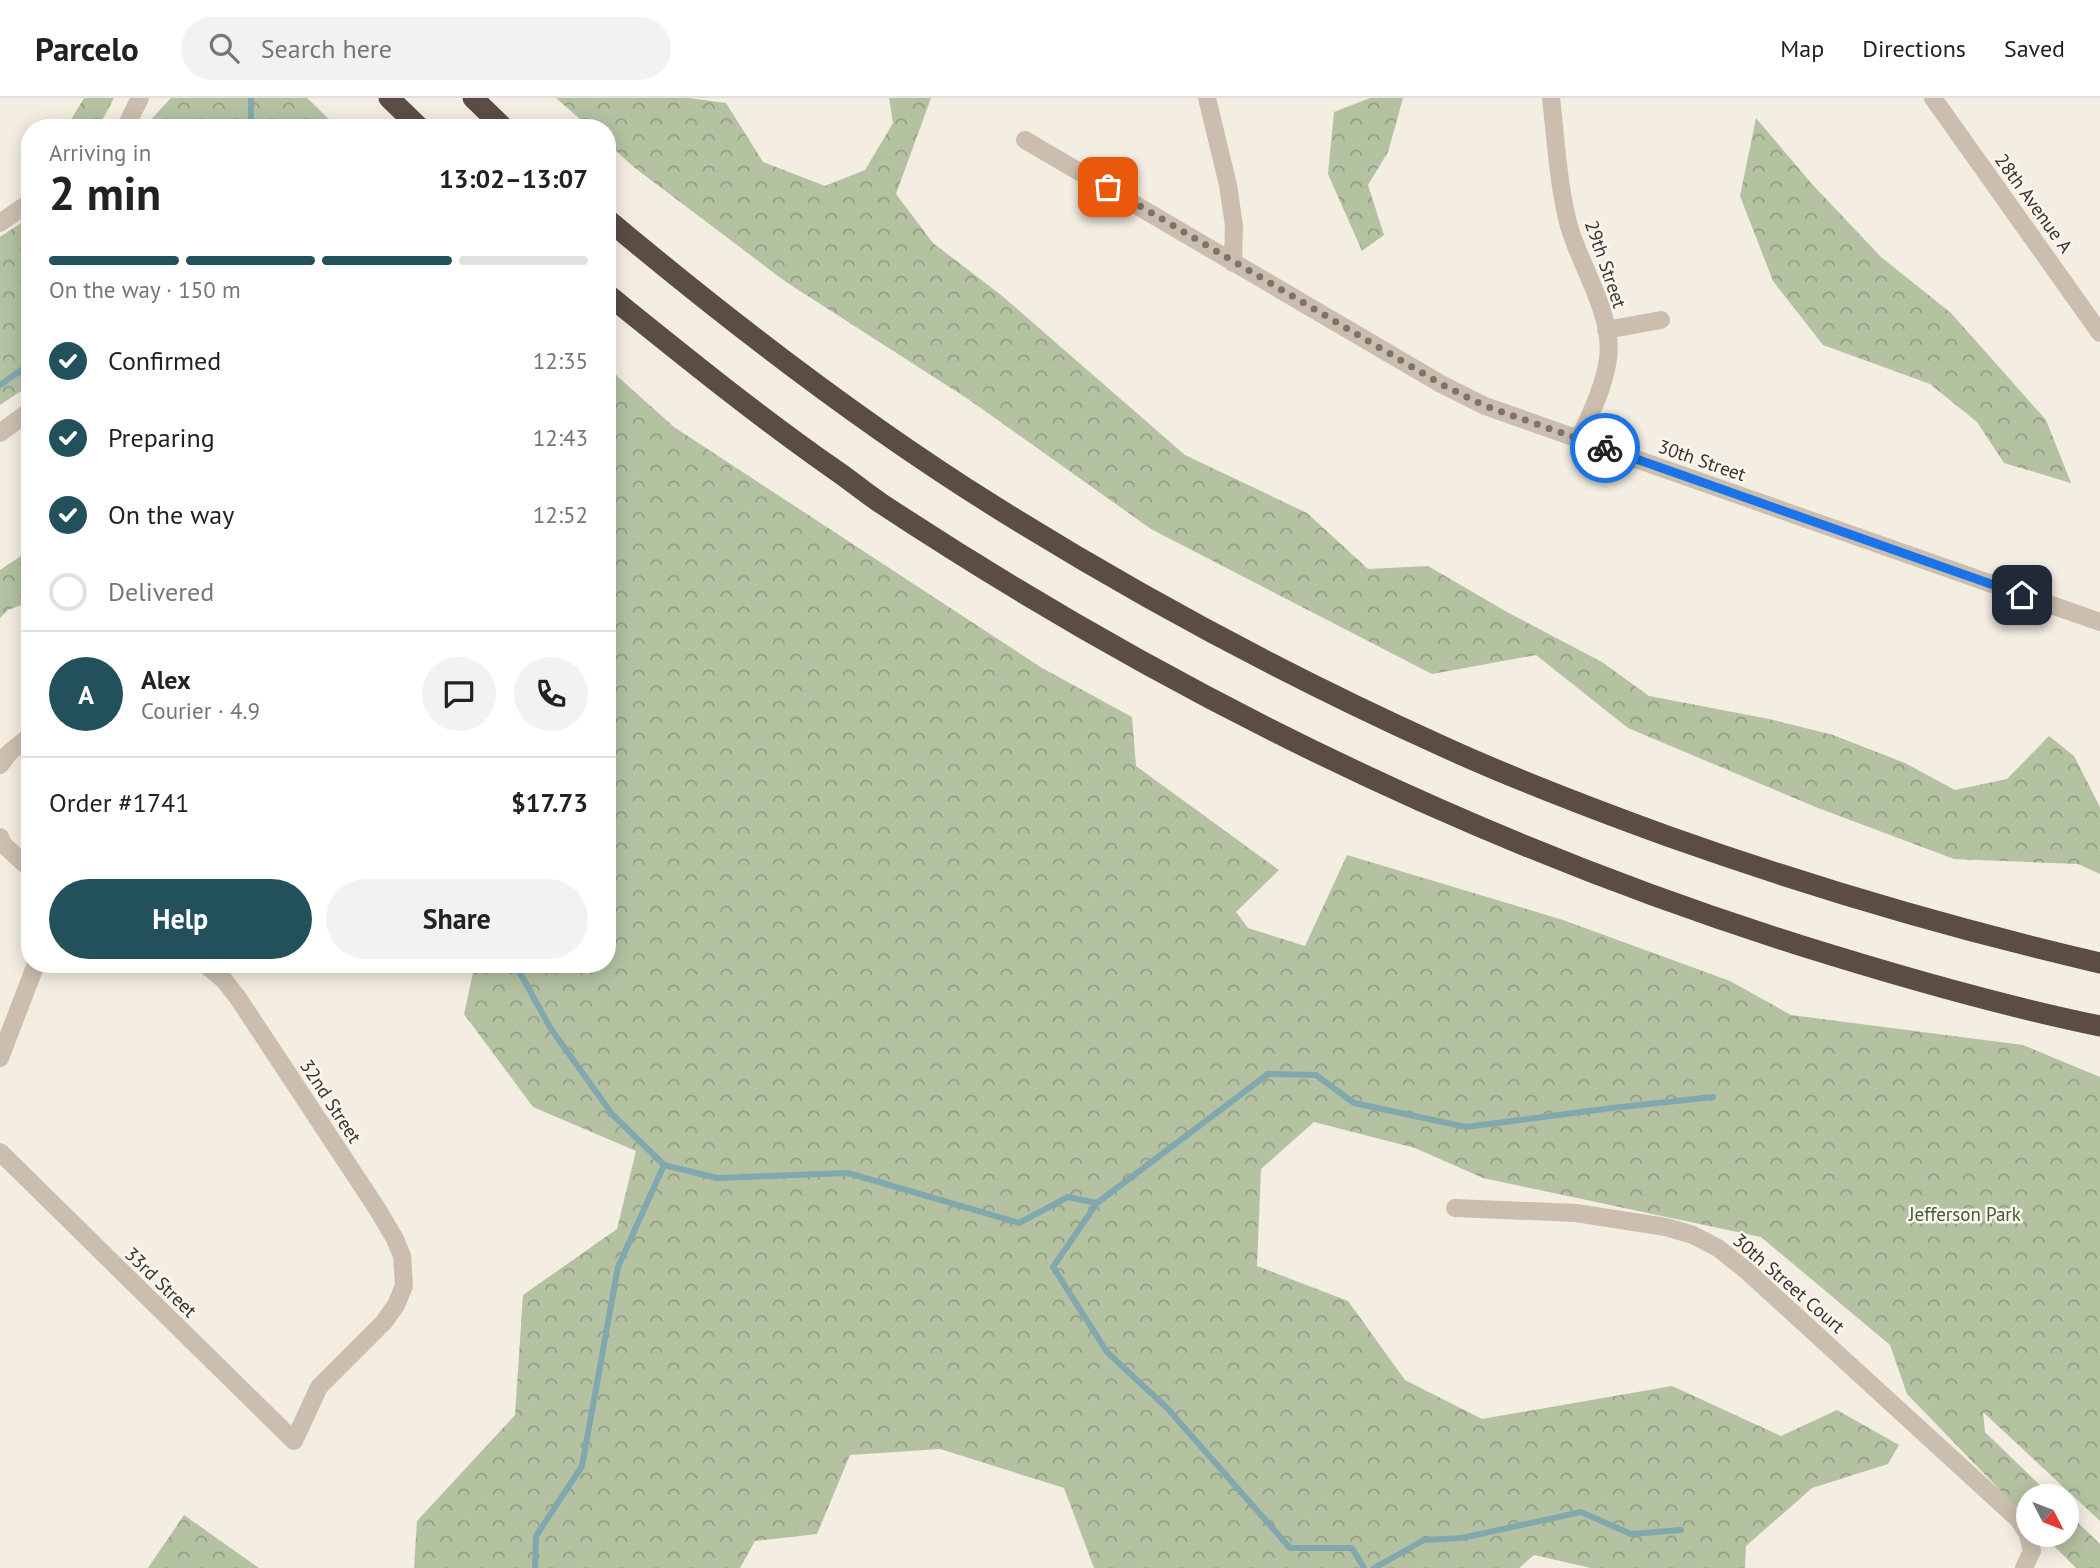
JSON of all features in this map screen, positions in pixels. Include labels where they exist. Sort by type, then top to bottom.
[{"type":"highway","points":[[389,98],[411,119]]},
{"type":"highway","points":[[472,98],[494,119]]},
{"type":"highway","points":[[616,226],[782,359],[992,505],[1121,582],[1251,654],[1352,705],[1550,792],[1756,867],[1955,927],[2100,962]]},
{"type":"highway","points":[[616,301],[730,394],[878,501],[1003,582],[1066,619],[1292,742],[1490,832],[1626,887],[1730,924],[1905,978],[2100,1026]]},
{"type":"street","points":[[130,119],[140,98]]},
{"type":"street","points":[[1207,98],[1228,185],[1234,226],[1233,262]]},
{"type":"street","name":"29th Street","points":[[1551,98],[1569,228],[1606,330],[1608,357],[1604,376],[1598,397],[1579,439]]},
{"type":"street","name":"28th Avenue A","points":[[1933,98],[2100,333]]},
{"type":"street","points":[[1026,140],[1233,262]]},
{"type":"street","points":[[0,223],[21,208]]},
{"type":"street","name":"30th Street","points":[[1233,262],[1441,384],[1485,406],[2100,622]]},
{"type":"street","points":[[1606,330],[1661,320]]},
{"type":"street","points":[[0,433],[21,418]]},
{"type":"street","points":[[0,765],[21,743]]},
{"type":"street","points":[[0,837],[3,844],[21,861]]},
{"type":"street","points":[[0,1058],[33,973]]},
{"type":"street","name":"32nd Street","points":[[216,973],[238,998],[378,1210],[402,1256],[404,1286],[396,1305],[384,1322],[318,1387],[294,1441]]},
{"type":"street","name":"33rd Street","points":[[0,1152],[294,1441]]},
{"type":"street","name":"30th Street Court","points":[[1455,1208],[1576,1213],[1666,1227],[1693,1235],[1718,1248],[1747,1271],[2016,1517]]},
{"type":"street","points":[[2024,1568],[2028,1547]]},
{"type":"green space","points":[[84,98],[114,98],[103,119],[71,119]]},
{"type":"green space","points":[[171,98],[307,98],[329,119],[151,119]]},
{"type":"green space","points":[[556,98],[689,98],[726,103],[763,162],[825,186],[865,170],[893,123],[889,98],[931,98],[896,194],[933,243],[1001,295],[1185,455],[1307,513],[1368,569],[1428,566],[1507,612],[1602,662],[1649,696],[1769,719],[1833,735],[1905,763],[1955,790],[2007,779],[2049,736],[2074,756],[2100,807],[2100,874],[2078,864],[1954,859],[1818,808],[1628,728],[1536,655],[1432,674],[1151,529],[968,399],[786,282],[635,168],[616,151],[616,119],[580,119]]},
{"type":"green space","points":[[1370,98],[1403,98],[1388,152],[1368,185],[1384,235],[1362,251],[1328,174],[1334,112]]},
{"type":"green space","points":[[1756,118],[1811,183],[1881,257],[1951,313],[2046,420],[2071,483],[2004,463],[1977,422],[1930,384],[1823,345],[1773,281],[1740,196]]},
{"type":"green space","points":[[21,223],[21,391],[0,405],[0,237]]},
{"type":"green space","name":"Jefferson Park","points":[[616,375],[674,427],[1042,668],[1132,717],[1136,766],[1279,870],[1236,912],[1248,928],[1305,946],[1347,855],[1563,920],[1730,981],[1791,1015],[2023,1045],[2100,1077],[2100,1521],[2079,1501],[2079,1484],[2060,1484],[1983,1412],[1985,1432],[2039,1484],[2016,1484],[2016,1507],[1907,1394],[1890,1345],[1761,1237],[1483,1178],[1415,1148],[1314,1122],[1261,1169],[1257,1266],[1348,1301],[1405,1380],[1482,1419],[1672,1386],[1781,1436],[1837,1410],[1899,1445],[1888,1464],[1812,1488],[1746,1546],[1745,1568],[1591,1568],[1534,1555],[1519,1568],[1094,1568],[1064,1488],[940,1449],[850,1455],[817,1534],[755,1541],[740,1568],[414,1568],[417,1521],[515,1415],[523,1295],[617,1229],[636,1151],[533,1107],[464,1014],[473,973],[616,973]]},
{"type":"green space","points":[[21,556],[21,605],[8,610],[0,618],[0,570]]},
{"type":"green space","points":[[184,1515],[259,1568],[148,1568]]},
{"type":"green space","points":[[2079,1524],[2100,1544],[2100,1568],[2076,1568],[2055,1547],[2079,1547]]},
{"type":"waterway","points":[[251,98],[251,119]]},
{"type":"waterway","points":[[0,385],[21,370]]},
{"type":"waterway","points":[[520,973],[551,1029],[612,1114],[664,1165],[717,1178],[848,1173],[1019,1223],[1068,1197],[1097,1203],[1053,1267],[1107,1352],[1168,1409],[1290,1548],[1352,1548],[1364,1568]]},
{"type":"waterway","points":[[1097,1203],[1268,1074],[1316,1075],[1354,1103],[1466,1127],[1713,1097]]},
{"type":"waterway","points":[[535,1568],[536,1536],[582,1466],[618,1267],[664,1165]]},
{"type":"waterway","points":[[1374,1568],[1424,1540],[1462,1538],[1581,1512],[1631,1534],[1681,1530]]},
{"type":"way so far","points":[[1108,187],[1441,384],[1485,406],[1605,448]]},
{"type":"route","points":[[1605,448],[2022,595]]}]
